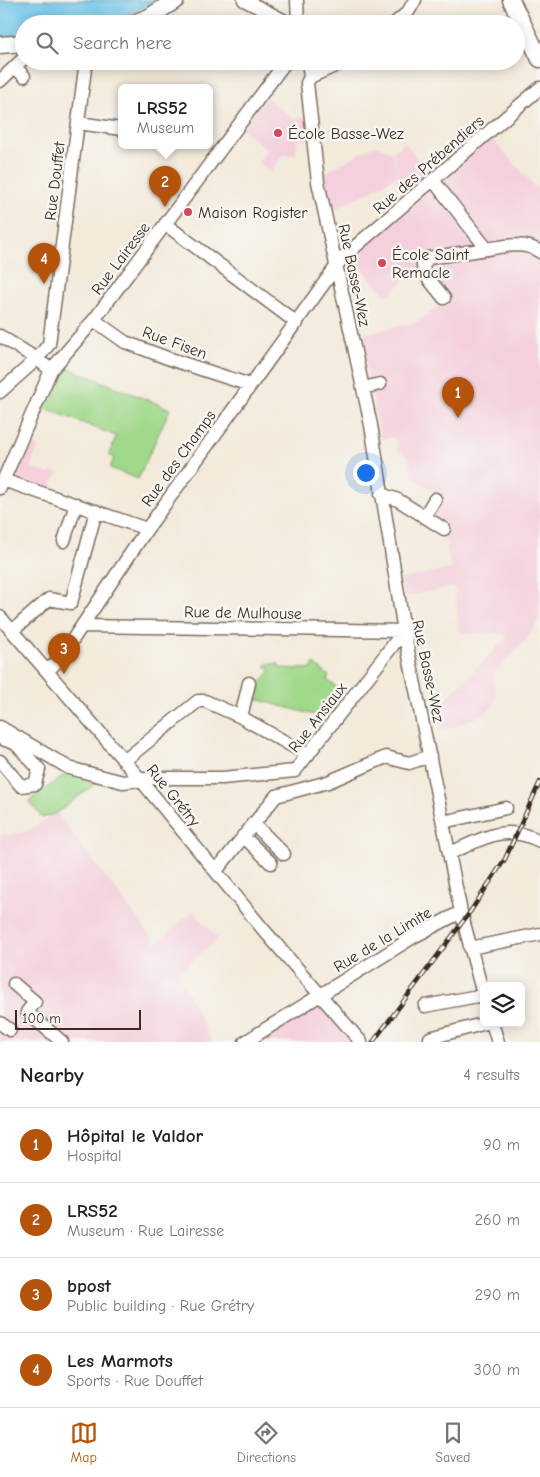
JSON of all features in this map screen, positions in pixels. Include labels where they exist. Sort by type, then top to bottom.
[{"type":"main road","points":[[151,15],[176,0]]},
{"type":"main road","points":[[511,0],[518,15]]},
{"type":"main road","points":[[525,28],[540,59]]},
{"type":"main road","points":[[0,45],[15,44]]},
{"type":"street","points":[[244,0],[273,15]]},
{"type":"street","points":[[297,0],[298,15]]},
{"type":"street","points":[[404,15],[415,0]]},
{"type":"street","points":[[0,81],[16,70]]},
{"type":"street","name":"Rue Douffet","points":[[0,392],[49,344],[85,70]]},
{"type":"street","name":"Rue Lairesse","points":[[2,484],[51,370],[94,320],[280,70]]},
{"type":"street","name":"Rue Basse-Wez","points":[[309,70],[310,77],[307,83],[318,182],[363,388],[404,631],[461,912],[480,986]]},
{"type":"street","points":[[310,77],[326,70]]},
{"type":"street","name":"Rue des Prébendiers","points":[[337,264],[540,88]]},
{"type":"street","name":"Rue Douffet","points":[[78,123],[118,129]]},
{"type":"street","points":[[433,180],[487,249]]},
{"type":"street","points":[[165,224],[297,323]]},
{"type":"street","points":[[444,298],[424,274],[423,265],[428,258],[511,244],[536,248],[540,252]]},
{"type":"street","name":"Rue des Champs","points":[[48,671],[59,660],[147,529],[297,323],[337,264]]},
{"type":"street","name":"Rue Fisen","points":[[94,320],[125,342],[250,385]]},
{"type":"street","points":[[0,336],[36,358],[51,370]]},
{"type":"street","points":[[363,388],[380,384]]},
{"type":"street","points":[[2,484],[76,504],[147,529]]},
{"type":"street","points":[[381,494],[398,500],[444,529]]},
{"type":"street","points":[[424,517],[435,499]]},
{"type":"street","points":[[64,541],[76,504]]},
{"type":"street","points":[[12,631],[49,599],[71,603],[96,511]]},
{"type":"street","name":"Rue Grétry","points":[[0,617],[140,779],[361,1042]]},
{"type":"street","name":"Rue de Mulhouse","points":[[82,626],[404,631]]},
{"type":"street","name":"Rue Ansiaux","points":[[0,727],[69,768],[123,782],[140,779],[222,778],[294,772],[404,631]]},
{"type":"street","points":[[241,717],[249,683]]},
{"type":"street","points":[[124,761],[198,701],[205,701],[241,717],[308,755]]},
{"type":"street","points":[[0,738],[16,744],[39,769],[35,784],[20,786],[0,761]]},
{"type":"street","points":[[298,788],[336,779],[386,757],[409,763],[430,756]]},
{"type":"street","points":[[216,871],[252,823],[276,796],[344,774],[376,758]]},
{"type":"street","points":[[294,772],[298,788]]},
{"type":"street","points":[[443,822],[506,808]]},
{"type":"street","points":[[252,823],[284,854]]},
{"type":"street","points":[[450,854],[499,832],[530,836],[540,841]]},
{"type":"street","points":[[243,836],[271,863]]},
{"type":"street","name":"Rue de la Limite","points":[[244,1042],[415,936],[461,912]]},
{"type":"street","points":[[470,948],[540,934]]},
{"type":"street","points":[[14,984],[34,1002],[27,1012],[60,1041]]},
{"type":"street","points":[[424,1006],[480,997]]},
{"type":"street","points":[[430,1038],[480,1025]]},
{"type":"street","points":[[493,1027],[498,1042]]},
{"type":"shaded area","name":"École Basse-Wez","points":[[266,97],[293,118],[309,117],[309,140],[297,140],[296,154],[283,155],[270,173],[258,162],[267,150],[242,129]]},
{"type":"shaded area","points":[[491,138],[540,192],[540,618],[527,639],[493,674],[496,697],[493,706],[485,714],[441,732],[435,712],[436,709],[507,637],[504,634],[460,633],[454,587],[404,597],[400,579],[451,569],[443,532],[425,520],[441,497],[412,477],[409,457],[398,451],[395,438],[381,439],[360,335],[417,322],[443,303],[414,271],[390,294],[385,295],[352,257]]},
{"type":"shaded area","points":[[405,143],[430,173],[404,194],[397,182],[397,176],[331,211],[324,173],[375,145],[391,152],[398,171],[393,152]]},
{"type":"shaded area","points":[[25,441],[38,447],[31,465],[32,468],[50,474],[51,471],[58,473],[49,489],[11,476]]},
{"type":"shaded area","points":[[57,813],[156,943],[193,911],[218,939],[178,973],[212,1042],[0,1042],[0,836],[28,831]]},
{"type":"shaded area","points":[[321,999],[357,1042],[250,1042]]},
{"type":"green space","points":[[63,366],[170,409],[138,479],[110,468],[114,458],[109,455],[116,436],[45,408],[42,416],[36,414],[51,382]]},
{"type":"green space","points":[[267,664],[279,664],[279,668],[311,669],[314,664],[329,676],[327,680],[338,688],[336,691],[345,698],[329,719],[249,697],[254,683],[258,686],[271,670],[265,666]]},
{"type":"green space","points":[[70,771],[100,780],[57,813],[42,818],[29,801]]},
{"type":"water","points":[[0,0],[158,0],[127,15],[15,15],[15,37],[0,39]]},
{"type":"railway","points":[[373,1042],[470,912],[505,859],[540,782]]},
{"type":"place","name":"École Basse-Wez","points":[[278,133]]},
{"type":"place","name":"LRS52","points":[[165,207]]},
{"type":"place","name":"Maison Rogister","points":[[188,212]]},
{"type":"place","name":"École Saint Remacle","points":[[382,263]]},
{"type":"place","name":"Les Marmots","points":[[44,284]]},
{"type":"place","name":"Hôpital le Valdor","points":[[458,418]]},
{"type":"place","name":"bpost","points":[[64,674]]}]
